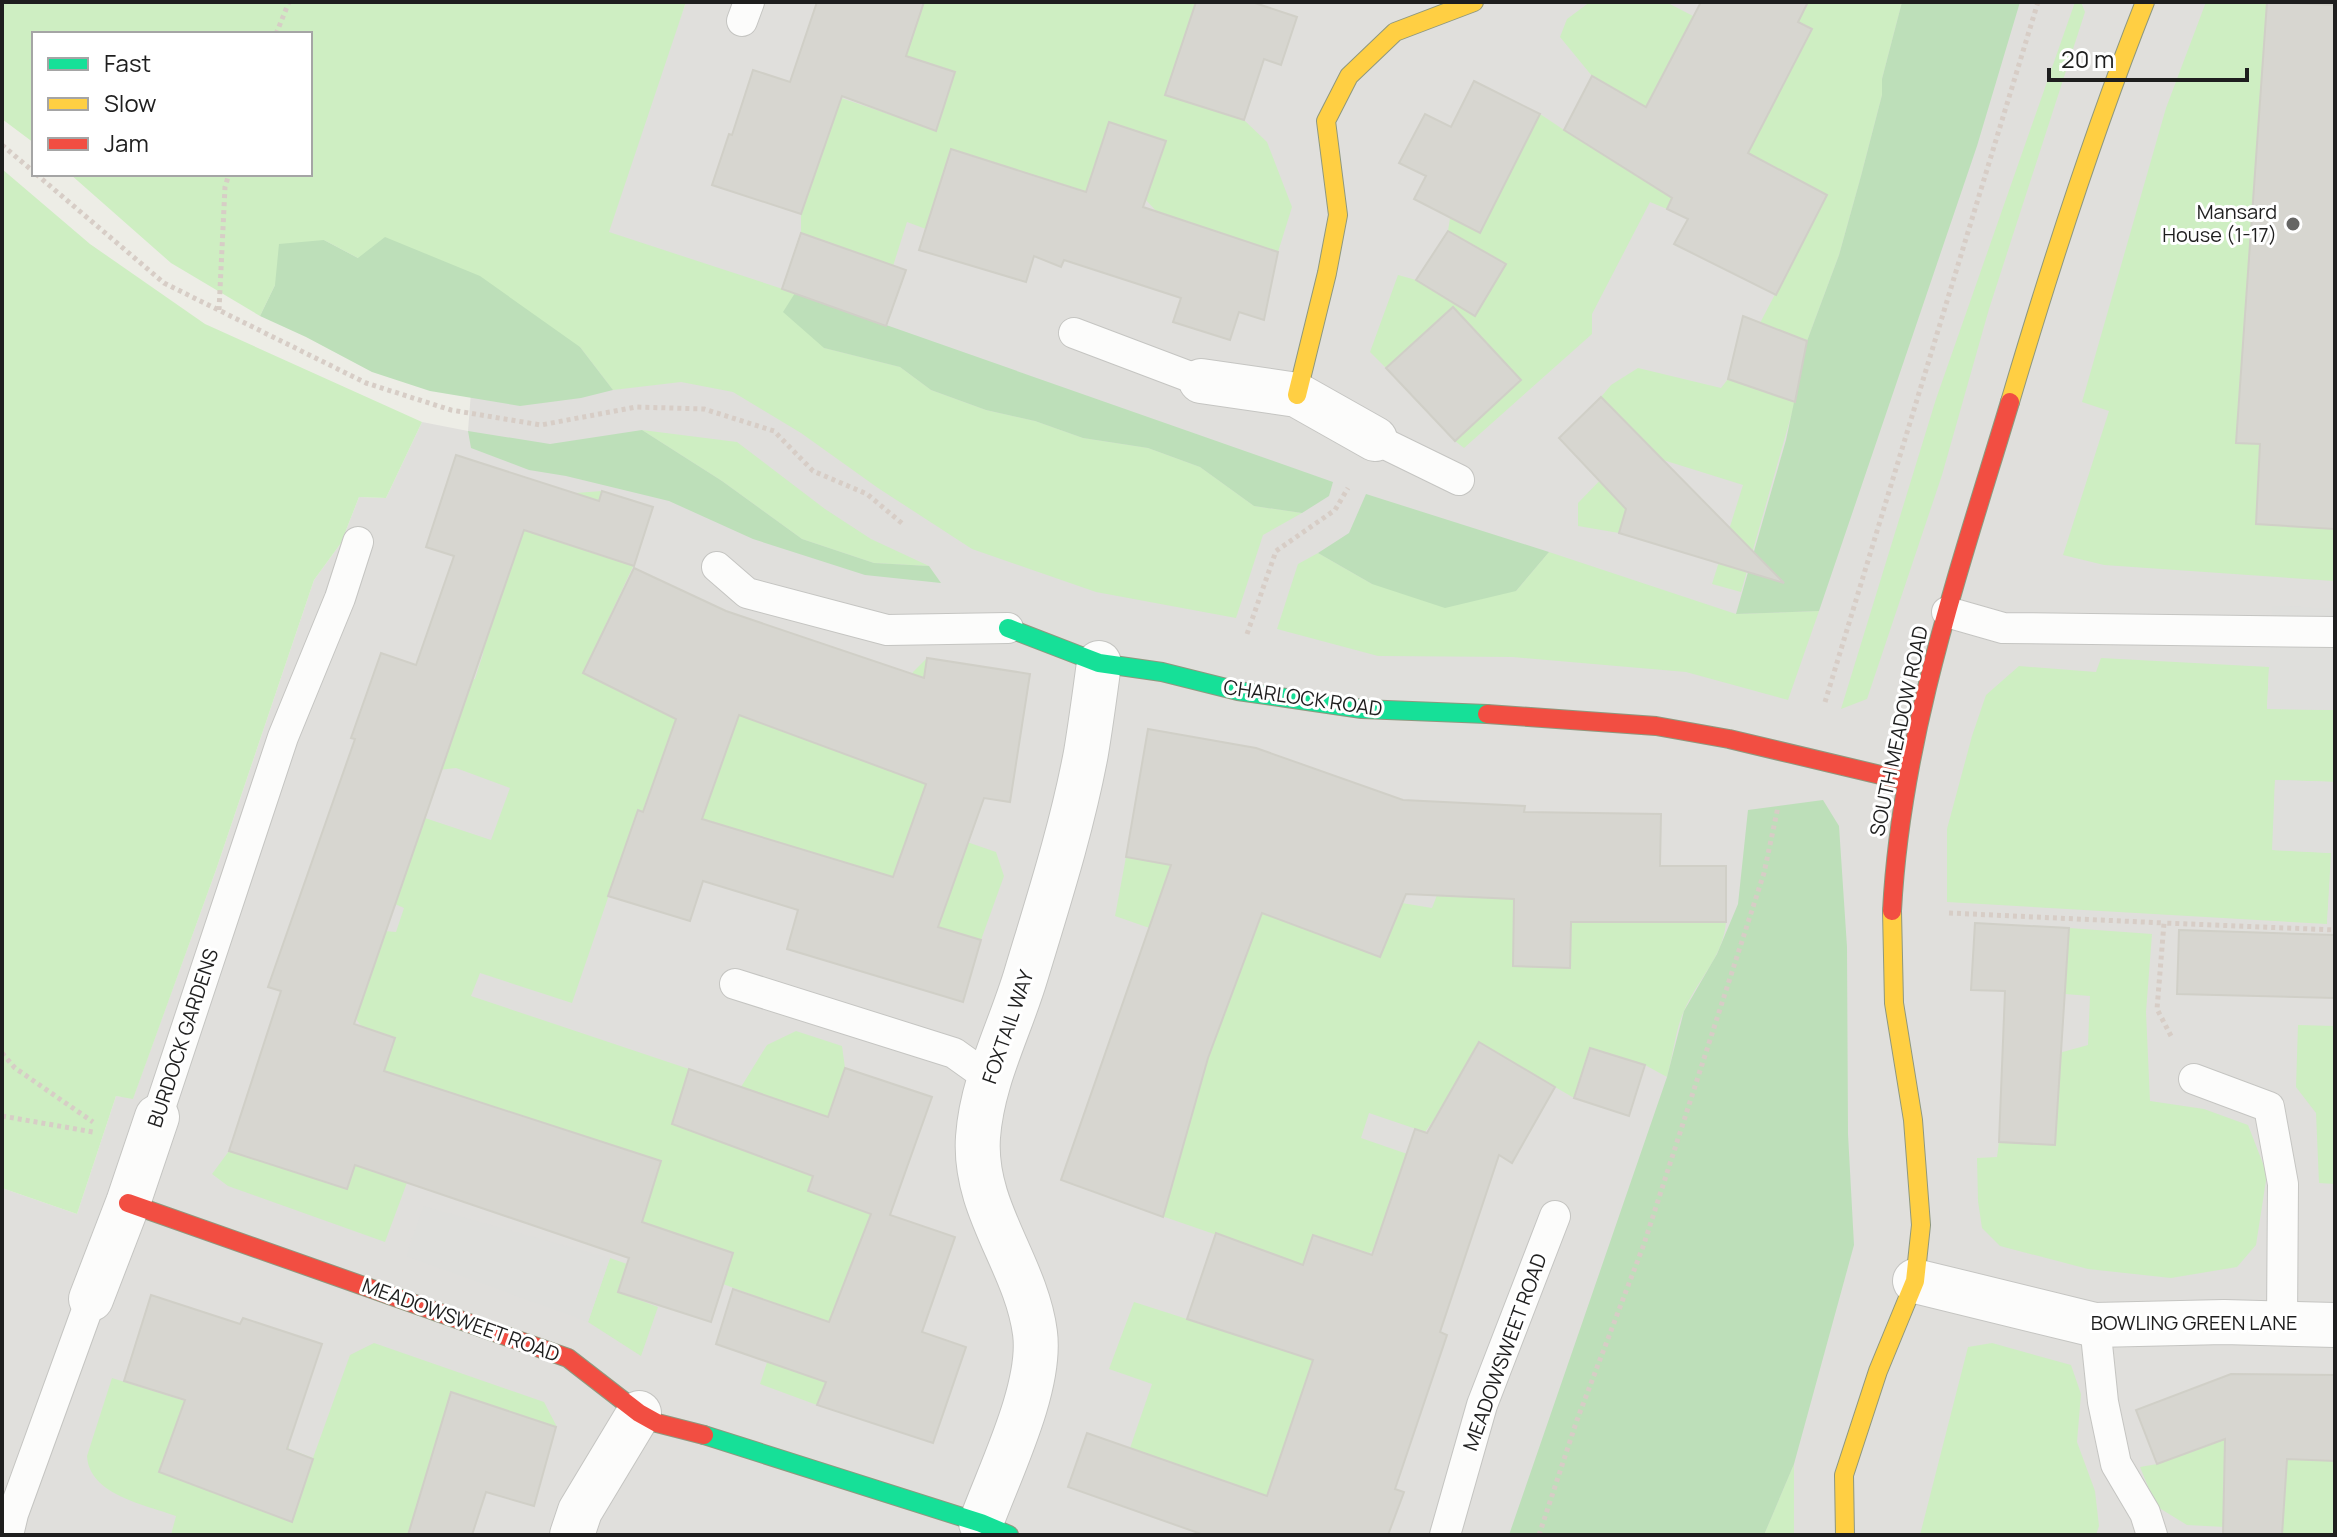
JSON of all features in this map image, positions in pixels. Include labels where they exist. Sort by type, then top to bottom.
[{"type":"street","points":[[1297,395],[1338,215],[1326,121],[1349,76],[1395,32],[1474,2]]},
{"type":"street","name":"SOUTH MEADOW ROAD","points":[[1845,1535],[1844,1475],[1878,1371],[1915,1281],[1921,1225],[1913,1120],[1894,1003],[1892,910],[1895,859],[1906,781],[1947,612],[2062,228],[2108,95],[2145,2]]},
{"type":"street","points":[[1201,381],[1297,395],[1375,439]]},
{"type":"street","name":"CHARLOCK ROAD","points":[[1008,628],[1099,663],[1162,672],[1238,691],[1362,709],[1498,714],[1656,726],[1729,739],[1906,781]]},
{"type":"street","name":"FOXTAIL WAY","points":[[995,1529],[1033,1384],[1035,1333],[1022,1286],[989,1212],[979,1172],[978,1137],[989,1078],[1022,989],[1059,865],[1086,754],[1099,663]]},
{"type":"street","name":"BURDOCK GARDENS","points":[[91,1299],[157,1117]]},
{"type":"street","name":"MEADOWSWEET ROAD","points":[[128,1203],[568,1358],[639,1413],[657,1423],[728,1441],[995,1529]]},
{"type":"street","name":"BOWLING GREEN LANE","points":[[1915,1281],[2095,1325],[2224,1322],[2335,1325]]},
{"type":"street","points":[[572,1535],[580,1511],[639,1413]]},
{"type":"lane","points":[[1074,333],[1201,381]]},
{"type":"lane","points":[[1375,439],[1459,480]]},
{"type":"lane","name":"BURDOCK GARDENS","points":[[157,1117],[283,737],[340,598],[358,542]]},
{"type":"lane","name":"CHARLOCK ROAD","points":[[717,567],[747,593],[887,630],[1008,628]]},
{"type":"lane","points":[[1947,612],[2003,628],[2335,632]]},
{"type":"lane","points":[[735,984],[954,1053],[989,1078]]},
{"type":"lane","points":[[2194,1079],[2269,1107],[2283,1184],[2282,1323]]},
{"type":"lane","name":"MEADOWSWEET ROAD","points":[[1445,1535],[1482,1405],[1555,1216]]},
{"type":"lane","name":"BURDOCK GARDENS","points":[[8,1520],[91,1299]]},
{"type":"lane","points":[[2095,1325],[2103,1402],[2116,1464],[2145,1513],[2152,1535]]},
{"type":"path","points":[[277,32],[289,2]]},
{"type":"path","points":[[2,145],[32,170]]},
{"type":"path","points":[[39,176],[164,283],[366,383],[451,410],[541,425],[636,407],[704,409],[774,431],[813,471],[867,494],[904,525]]},
{"type":"path","points":[[219,310],[225,187],[228,176]]},
{"type":"path","points":[[1242,648],[1276,551],[1335,510],[1350,486]]},
{"type":"path","points":[[1892,910],[2335,930]]},
{"type":"path","points":[[2164,923],[2157,1009],[2194,1079]]},
{"type":"path","points":[[2,1053],[15,1068],[101,1130],[2,1116]]},
{"type":"shaded area","points":[[686,2],[2335,2],[2335,1535],[2,1535],[2,1188],[77,1214],[116,1096],[133,1098],[216,870],[314,580],[341,543],[359,497],[386,498],[422,422],[468,431],[480,276],[674,35]]},
{"type":"shaded area","points":[[2272,606],[2335,608],[2335,710],[2267,709]]},
{"type":"shaded area","points":[[2275,780],[2335,782],[2335,924],[2327,924],[2331,853],[2272,850]]},
{"type":"shaded area","points":[[423,1206],[610,1258],[588,1322],[406,1256]]},
{"type":"green space","points":[[2,2],[686,2],[609,232],[795,293],[824,348],[900,367],[931,390],[986,410],[1035,421],[1083,438],[1148,448],[1200,467],[1254,506],[1302,513],[1263,535],[1236,618],[1096,592],[972,549],[801,433],[733,392],[681,382],[613,390],[580,347],[358,258],[324,240],[275,285],[260,316],[171,263],[72,176],[312,176],[312,32],[32,32],[32,142],[2,119]]},
{"type":"green space","points":[[924,2],[1196,2],[1165,95],[1244,120],[1267,142],[1292,207],[1278,252],[1157,212],[1146,200],[1165,142],[1110,122],[1086,192],[951,149],[926,229],[907,222],[893,266],[801,234],[801,214],[841,98],[936,130],[955,72],[899,54],[912,38]]},
{"type":"green space","points":[[1590,2],[1666,2],[1693,16],[1681,41],[1779,92],[1812,30],[1798,22],[1808,2],[1902,2],[1882,79],[1882,95],[1839,255],[1807,341],[1760,323],[1827,195],[1776,168],[1702,141],[1667,209],[1650,202],[1592,314],[1592,334],[1464,448],[1455,441],[1521,380],[1493,351],[1483,359],[1443,316],[1386,368],[1370,352],[1398,275],[1416,280],[1475,316],[1506,264],[1448,231],[1450,218],[1481,232],[1540,114],[1564,130],[1650,109],[1592,76],[1560,37],[1567,19]]},
{"type":"green space","points":[[1902,2],[2020,2],[1977,146],[1819,611],[1736,614],[1786,440],[1807,341],[1839,255],[1861,176]]},
{"type":"green space","points":[[2075,2],[2081,2],[2085,12],[1989,309],[1942,475],[1867,699],[1841,709],[1936,399]]},
{"type":"green space","points":[[2206,2],[2335,2],[2335,5],[2267,3],[2236,442],[2260,444],[2257,524],[2334,529],[2334,581],[2104,565],[2063,555],[2109,411],[2082,402],[2166,108]]},
{"type":"green space","points":[[2,169],[90,244],[205,324],[422,422],[386,498],[359,497],[341,543],[314,580],[216,870],[133,1099],[116,1096],[77,1214],[2,1188]]},
{"type":"green space","points":[[385,237],[480,276],[580,347],[613,390],[581,398],[520,406],[430,391],[372,372],[260,316],[275,285],[279,244],[324,240],[358,258]]},
{"type":"green space","points":[[795,293],[1333,482],[1329,496],[1302,513],[1254,506],[1200,467],[1148,448],[1083,438],[1035,421],[986,410],[931,390],[900,367],[824,348],[783,312]]},
{"type":"green space","points":[[1638,368],[1721,388],[1728,379],[1795,402],[1741,592],[1712,584],[1743,485],[1644,454],[1619,533],[1578,526],[1578,503],[1641,438],[1601,397],[1611,385]]},
{"type":"green space","points":[[642,430],[737,442],[825,509],[871,539],[929,566],[874,563],[802,539],[722,481]]},
{"type":"green space","points":[[642,430],[722,481],[802,539],[874,563],[929,566],[941,583],[865,575],[753,539],[669,501],[529,470],[471,448],[468,431],[550,444]]},
{"type":"green space","points":[[602,491],[586,542],[637,558],[583,673],[661,712],[734,706],[894,712],[913,672],[927,658],[974,728],[921,800],[912,823],[996,852],[1004,876],[981,940],[900,916],[717,837],[638,810],[572,1003],[480,973],[471,996],[689,1069],[672,1123],[722,1142],[741,1087],[767,1045],[796,1031],[842,1046],[845,1068],[808,1191],[862,1211],[873,1210],[835,1358],[817,1405],[760,1384],[785,1307],[723,1284],[733,1253],[642,1222],[659,1167],[587,1143],[586,1137],[457,1095],[422,1142],[385,1242],[228,1186],[212,1174],[229,1151],[347,1188],[297,1128],[395,1039],[362,1027],[356,1019],[384,931],[396,932],[404,908],[395,904],[425,818],[491,840],[510,788],[456,768],[439,770],[467,682],[475,679],[483,654],[500,522],[560,542],[576,493]]},
{"type":"green space","points":[[1366,494],[1549,552],[1516,591],[1445,608],[1372,584],[1318,553],[1349,533]]},
{"type":"green space","points":[[1549,552],[1736,614],[1819,611],[1788,700],[1686,672],[1513,657],[1378,656],[1277,629],[1298,564],[1318,553],[1372,584],[1516,591]]},
{"type":"green space","points":[[2101,658],[2269,667],[2267,709],[2335,710],[2335,782],[2275,780],[2273,850],[2332,853],[2327,924],[1947,902],[1947,829],[1986,695],[2019,666],[2096,672]]},
{"type":"green space","points":[[1823,800],[1839,826],[1847,947],[1848,1134],[1854,1245],[1794,1464],[1764,1535],[1509,1535],[1667,1077],[1684,1011],[1717,954],[1738,904],[1748,810]]},
{"type":"green space","points":[[1126,857],[1432,908],[1437,895],[1520,899],[1726,921],[1715,957],[1681,1019],[1667,1077],[1645,1065],[1590,1049],[1574,1098],[1479,1043],[1425,1132],[1369,1113],[1361,1138],[1416,1157],[1401,1168],[1374,1250],[1369,1253],[1313,1236],[1350,1308],[1303,1389],[1285,1443],[1326,1528],[1130,1448],[1152,1384],[1109,1369],[1134,1302],[1243,1337],[1269,1253],[1156,1214],[1244,961],[1115,916]]},
{"type":"green space","points":[[2069,928],[2152,934],[2146,1012],[2150,1101],[2204,1109],[2248,1125],[2267,1174],[2256,1245],[2237,1267],[2171,1278],[2088,1269],[2000,1246],[1982,1228],[1977,1158],[1997,1157],[1999,1142],[2055,1144],[2059,1053],[2088,1045],[2090,996],[2065,994]]},
{"type":"green space","points":[[2298,1025],[2335,1026],[2335,1184],[2319,1183],[2316,1113],[2296,1087]]},
{"type":"green space","points":[[610,1258],[627,1264],[618,1292],[658,1307],[641,1356],[588,1322]]},
{"type":"green space","points":[[374,1343],[544,1402],[557,1427],[452,1392],[410,1528],[430,1535],[171,1535],[176,1516],[108,1489],[90,1469],[87,1456],[112,1378],[185,1401],[162,1465],[288,1443],[289,1449],[313,1458],[350,1355]]},
{"type":"green space","points":[[1992,1343],[2071,1365],[2081,1394],[2077,1442],[2095,1491],[2099,1526],[2096,1535],[1920,1535],[1968,1347]]},
{"type":"green space","points":[[2237,1434],[2335,1461],[2335,1535],[2282,1535],[2282,1530],[2187,1525],[2156,1506],[2140,1467],[2157,1464]]},
{"type":"green space","points":[[1794,1464],[1794,1535],[1764,1535]]},
{"type":"building","points":[[817,2],[924,2],[906,56],[955,72],[936,131],[842,96],[801,214],[712,185],[753,70],[790,82]]},
{"type":"building","points":[[1196,2],[1252,2],[1297,17],[1281,65],[1264,59],[1244,120],[1165,95]]},
{"type":"building","points":[[1701,2],[1808,2],[1798,22],[1812,29],[1748,153],[1827,195],[1776,295],[1674,244],[1688,219],[1667,209],[1672,198],[1564,130],[1592,76],[1646,107]]},
{"type":"building","name":"Mansard House (1-17)","points":[[2267,2],[2335,5],[2334,529],[2256,524],[2260,444],[2236,443]]},
{"type":"building","points":[[1474,81],[1540,114],[1480,233],[1414,199],[1426,176],[1399,163],[1425,114],[1451,127]]},
{"type":"building","points":[[1109,122],[1166,141],[1143,207],[1278,252],[1264,320],[1239,312],[1230,340],[1173,322],[1181,298],[1064,260],[1061,267],[1034,256],[1026,282],[919,250],[951,149],[1086,192]]},
{"type":"building","points":[[1448,231],[1506,264],[1475,316],[1416,280]]},
{"type":"building","points":[[801,233],[906,270],[886,326],[782,289]]},
{"type":"building","points":[[1453,307],[1521,380],[1455,441],[1386,368]]},
{"type":"building","points":[[1743,316],[1807,341],[1795,402],[1728,379]]},
{"type":"building","points":[[1601,397],[1784,583],[1619,533],[1626,509],[1559,438]]},
{"type":"building","points":[[456,455],[599,501],[602,491],[653,507],[634,566],[524,530],[354,1024],[395,1038],[384,1071],[661,1161],[642,1222],[733,1253],[711,1322],[618,1292],[629,1258],[355,1165],[347,1189],[229,1151],[281,991],[268,987],[355,739],[351,738],[381,653],[416,665],[454,556],[426,547]]},
{"type":"building","points":[[634,568],[726,611],[924,678],[927,658],[1030,674],[1010,802],[984,798],[938,927],[981,940],[963,1002],[787,949],[798,910],[703,881],[690,921],[608,896],[638,810],[643,812],[676,719],[583,673]],"holes":[[[739,715],[926,784],[893,877],[702,819]]]},
{"type":"building","points":[[1148,729],[1256,748],[1403,800],[1525,806],[1524,812],[1661,814],[1660,866],[1726,866],[1726,922],[1571,922],[1570,968],[1513,966],[1514,899],[1406,894],[1380,957],[1262,913],[1208,1058],[1163,1217],[1061,1180],[1171,865],[1126,857]]},
{"type":"building","points":[[1975,923],[2069,928],[2055,1145],[1999,1142],[2005,991],[1971,990]]},
{"type":"building","points":[[2179,930],[2335,935],[2335,998],[2177,994]]},
{"type":"building","points":[[1479,1042],[1555,1087],[1512,1163],[1499,1155],[1440,1332],[1447,1335],[1395,1489],[1404,1492],[1388,1535],[1204,1535],[1068,1487],[1087,1433],[1267,1496],[1313,1360],[1187,1319],[1216,1233],[1303,1265],[1313,1235],[1372,1255],[1415,1129],[1427,1133]]},
{"type":"building","points":[[1590,1048],[1645,1065],[1629,1116],[1574,1098]]},
{"type":"building","points":[[845,1068],[932,1097],[890,1215],[955,1237],[922,1332],[966,1347],[933,1443],[817,1405],[826,1382],[716,1344],[733,1289],[829,1322],[871,1214],[808,1191],[813,1176],[672,1124],[689,1069],[828,1117]]},
{"type":"building","points":[[151,1295],[240,1324],[243,1318],[322,1344],[287,1449],[313,1459],[292,1522],[159,1472],[185,1400],[124,1381]]},
{"type":"building","points":[[2231,1374],[2335,1375],[2335,1461],[2287,1459],[2282,1535],[2223,1535],[2225,1439],[2157,1464],[2136,1410]]},
{"type":"building","points":[[451,1392],[556,1427],[534,1506],[486,1492],[472,1535],[408,1535]]},
{"type":"traffic: fast","points":[[1008,628],[1099,663],[1162,672],[1238,691],[1362,709],[1487,714]]},
{"type":"traffic: fast","points":[[704,1435],[981,1523],[1009,1535]]},
{"type":"traffic: slow","points":[[1297,395],[1338,215],[1326,121],[1349,76],[1395,32],[1474,2]]},
{"type":"traffic: slow","points":[[2010,402],[2073,200],[2145,2]]},
{"type":"traffic: slow","points":[[1845,1535],[1844,1475],[1878,1371],[1915,1281],[1921,1225],[1913,1120],[1894,1003],[1892,911]]},
{"type":"traffic: jam","points":[[1892,911],[1907,781],[1920,717],[1953,590],[2010,402]]},
{"type":"traffic: jam","points":[[1487,714],[1656,726],[1729,739],[1906,781]]},
{"type":"traffic: jam","points":[[128,1203],[568,1358],[639,1413],[657,1423],[704,1435]]},
{"type":"place","name":"Mansard House (1-17)","points":[[2293,224]]}]
